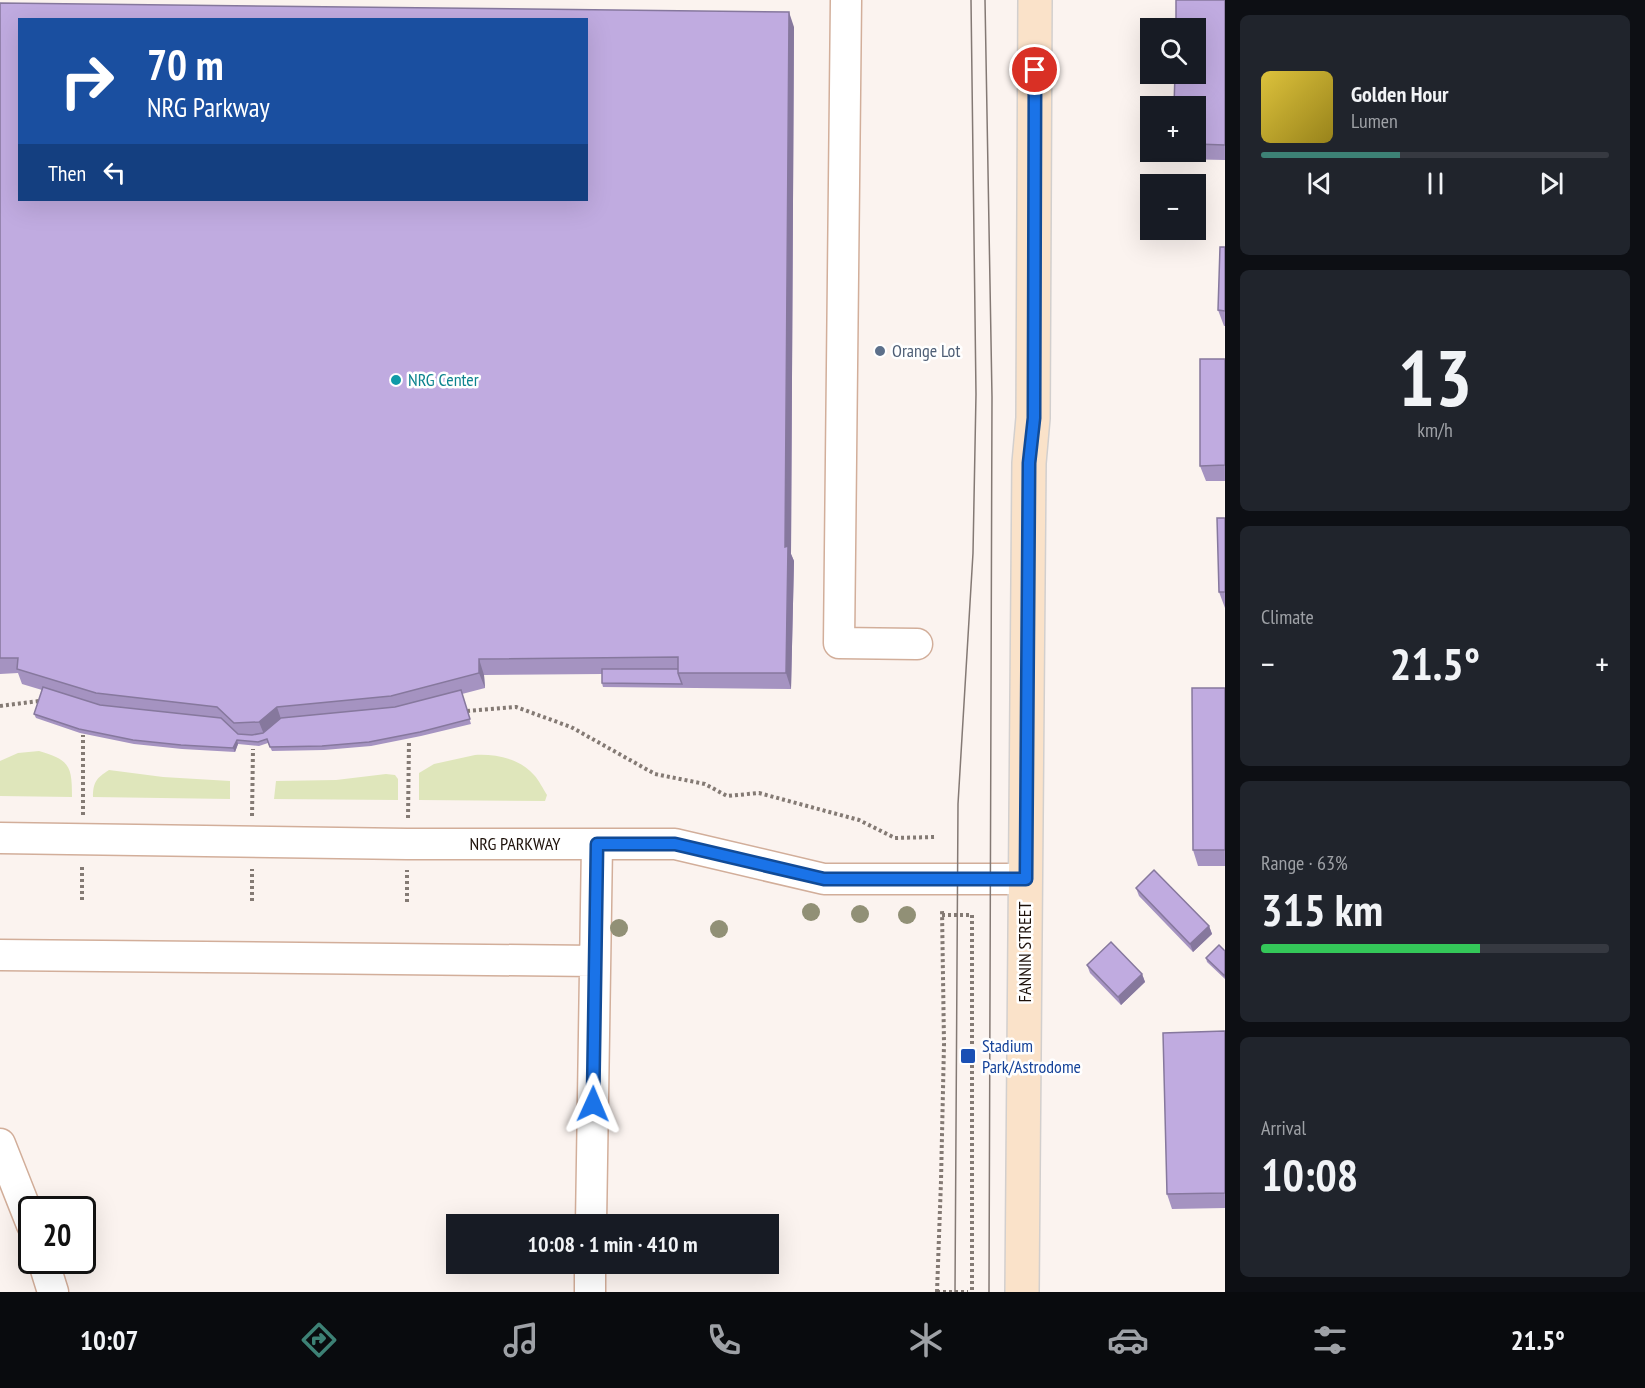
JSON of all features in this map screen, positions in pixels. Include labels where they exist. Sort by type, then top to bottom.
[{"type":"main road","name":"FANNIN STREET","points":[[1022,1292],[1029,463],[1034,418],[1035,0]]},
{"type":"lane","points":[[846,0],[839,643],[917,644]]},
{"type":"lane","name":"NRG PARKWAY","points":[[0,838],[407,844],[675,844],[824,879],[1026,879]]},
{"type":"lane","points":[[591,1214],[597,844]]},
{"type":"lane","points":[[0,955],[595,960]]},
{"type":"lane","points":[[0,1144],[21,1196]]},
{"type":"lane","points":[[47,1274],[53,1292]]},
{"type":"lane","points":[[590,1274],[590,1292]]},
{"type":"path","points":[[0,706],[39,701]]},
{"type":"path","points":[[467,711],[516,707],[572,727],[655,774],[705,784],[727,796],[759,793],[859,820],[895,838],[935,837]]},
{"type":"path","points":[[942,909],[943,1078],[937,1292],[968,1292]]},
{"type":"path","points":[[942,915],[972,915],[972,1292]]},
{"type":"green space","points":[[39,751],[63,761],[67,766],[70,771],[72,797],[0,796],[0,761],[18,753]]},
{"type":"green space","points":[[475,755],[499,756],[528,769],[547,795],[545,801],[419,800],[419,773],[434,764]]},
{"type":"green space","points":[[109,770],[163,777],[230,781],[230,799],[93,797],[96,781]]},
{"type":"green space","points":[[395,775],[398,779],[398,800],[274,799],[276,781],[336,780]]},
{"type":"building","points":[[1176,0],[1225,0],[1225,145],[1206,144],[1206,96],[1174,96],[1175,84],[1206,84],[1206,18],[1176,18]]},
{"type":"building","name":"NRG Center","points":[[0,3],[789,12],[786,673],[678,673],[678,657],[479,659],[479,673],[391,696],[277,707],[259,722],[234,723],[217,707],[96,693],[17,669],[18,658],[0,658]]},
{"type":"building","points":[[1220,247],[1225,247],[1225,311],[1218,310]]},
{"type":"building","points":[[1200,359],[1225,359],[1225,465],[1200,466]]},
{"type":"building","points":[[1217,518],[1225,518],[1225,592],[1219,592]]},
{"type":"building","points":[[602,669],[678,669],[682,684],[602,683]]},
{"type":"building","points":[[43,687],[100,705],[221,718],[238,734],[263,733],[281,718],[395,707],[461,690],[470,719],[369,742],[270,747],[267,739],[258,742],[237,740],[233,748],[181,745],[133,740],[79,729],[34,714]]},
{"type":"building","points":[[1192,688],[1225,688],[1225,850],[1193,850]]},
{"type":"building","points":[[1154,870],[1209,926],[1190,944],[1136,888]]},
{"type":"building","points":[[1111,942],[1142,974],[1118,997],[1087,965]]},
{"type":"building","points":[[1219,945],[1225,951],[1225,976],[1206,958]]},
{"type":"building","points":[[1225,1031],[1225,1193],[1167,1194],[1163,1033]]},
{"type":"tram line","points":[[955,1292],[958,804],[973,553],[976,394],[971,0]]},
{"type":"tram line","points":[[985,0],[992,397],[989,1292]]},
{"type":"place","name":"Orange Lot","points":[[880,351]]},
{"type":"place","name":"NRG Center","points":[[396,380]]},
{"type":"place","name":"Stadium Park/Astrodome","points":[[968,1056]]},
{"type":"route","points":[[593,1104],[597,844],[675,844],[824,879],[1026,879],[1029,463],[1034,418],[1035,70]]}]
